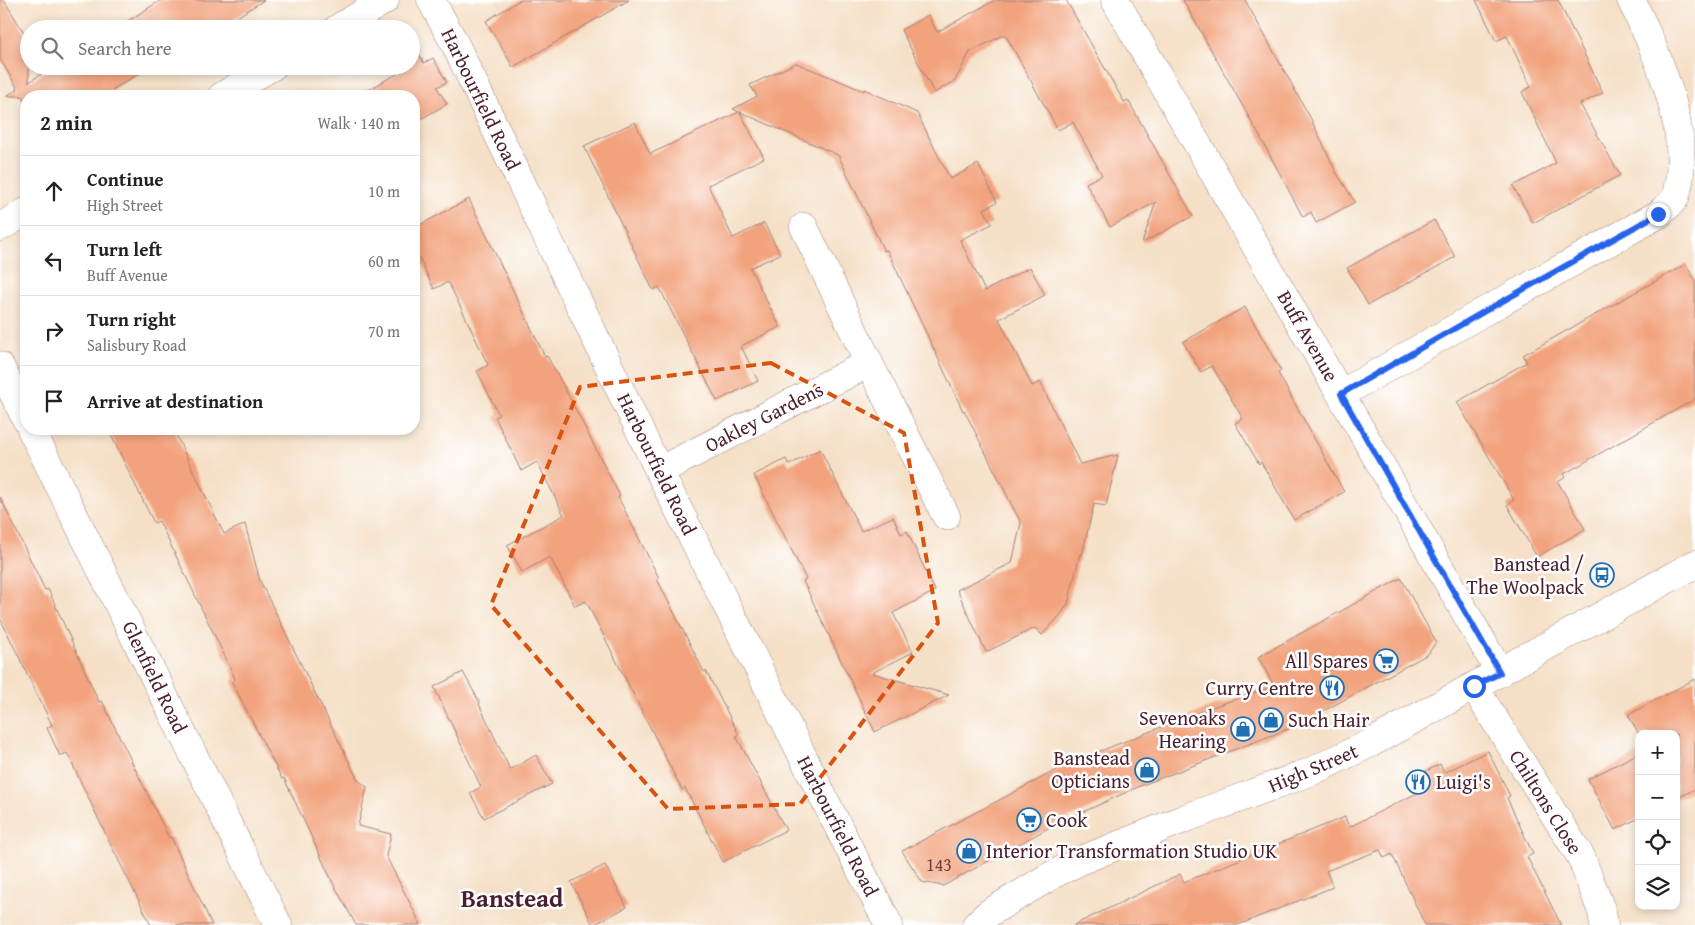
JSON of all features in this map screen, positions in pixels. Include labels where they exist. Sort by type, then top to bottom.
[{"type":"street","points":[[352,20],[385,0]]},
{"type":"street","name":"Harbourfield Road","points":[[431,0],[454,42],[659,471],[850,850],[890,925]]},
{"type":"street","name":"Buff Avenue","points":[[1115,0],[1500,673]]},
{"type":"street","points":[[1341,394],[1658,214],[1675,198],[1687,171],[1688,132],[1678,95],[1631,0]]},
{"type":"street","points":[[232,90],[258,75]]},
{"type":"street","points":[[0,227],[20,215]]},
{"type":"street","points":[[804,227],[869,363],[946,516]]},
{"type":"street","name":"Oakley Gardens","points":[[659,471],[869,363]]},
{"type":"street","points":[[0,366],[20,407]]},
{"type":"street","name":"Glenfield Road","points":[[34,435],[278,925]]},
{"type":"street","name":"High Street","points":[[976,925],[997,908],[1054,874],[1084,859],[1186,818],[1310,772],[1371,743],[1695,564]]},
{"type":"street","name":"Chiltons Close","points":[[1474,686],[1581,857],[1602,912],[1604,925]]},
{"type":"highlighted area","points":[[771,363],[904,433],[938,623],[800,804],[668,809],[491,605],[580,387]]},
{"type":"building","points":[[0,0],[4,0],[20,26],[20,75],[29,75],[29,82],[40,75],[137,75],[112,90],[20,90],[20,96],[6,96],[18,89],[0,59]]},
{"type":"building","points":[[161,0],[264,0],[232,20],[129,20]]},
{"type":"building","points":[[520,0],[629,0],[513,67],[486,21]]},
{"type":"building","points":[[995,0],[1066,0],[1124,102],[1128,100],[1193,216],[1142,243],[1156,202],[1110,227],[1086,183],[1102,175],[1073,122],[1058,130],[1005,34],[970,52],[955,81],[934,93],[901,30],[928,15],[937,32]]},
{"type":"building","points":[[1183,0],[1245,0],[1311,119],[1336,172],[1355,202],[1316,223],[1311,212],[1303,217]]},
{"type":"building","points":[[1476,0],[1558,0],[1603,93],[1580,104],[1620,175],[1533,223],[1513,186],[1556,163],[1522,92],[1531,87],[1507,36],[1496,41]]},
{"type":"building","points":[[420,56],[424,63],[433,58],[447,82],[437,87],[447,104],[420,120],[420,90],[368,90],[395,75],[420,75]]},
{"type":"building","points":[[796,63],[864,91],[864,89],[917,113],[950,179],[978,164],[997,202],[984,209],[992,224],[960,240],[985,291],[1030,267],[1045,295],[999,319],[1032,386],[1040,382],[1080,464],[1118,455],[1106,506],[1094,504],[1068,604],[1042,635],[1035,628],[986,652],[957,590],[1012,563],[1021,523],[963,411],[887,250],[884,251],[838,155],[740,112],[764,158],[708,185],[733,238],[764,223],[780,254],[750,268],[780,327],[741,346],[758,381],[717,401],[659,287],[653,290],[584,146],[635,122],[650,154],[739,112],[733,109],[757,96],[750,85]]},
{"type":"building","points":[[469,199],[545,357],[547,356],[562,383],[620,496],[618,497],[659,578],[657,579],[704,672],[706,671],[739,735],[736,736],[786,830],[723,862],[685,788],[682,790],[586,601],[575,606],[550,557],[522,572],[507,545],[564,515],[537,462],[521,471],[495,417],[499,415],[477,371],[488,365],[464,314],[448,282],[434,289],[420,260],[420,225]]},
{"type":"building","points":[[1434,220],[1455,257],[1368,305],[1347,268]]},
{"type":"building","points":[[1686,264],[1695,280],[1695,399],[1564,474],[1566,477],[1558,482],[1585,529],[1537,557],[1507,505],[1514,500],[1457,402],[1527,362],[1523,355]]},
{"type":"building","points":[[1245,307],[1281,371],[1278,373],[1344,492],[1294,520],[1261,462],[1259,464],[1235,423],[1243,419],[1212,366],[1201,372],[1183,342]]},
{"type":"building","points":[[111,435],[176,435],[224,534],[245,524],[260,581],[358,780],[367,787],[358,826],[391,834],[386,856],[421,925],[356,925],[332,881],[284,778],[282,779],[232,682],[235,679],[231,669],[159,521],[154,523]]},
{"type":"building","points":[[820,449],[861,531],[893,517],[901,534],[907,531],[935,591],[893,613],[913,652],[872,673],[949,695],[875,732],[803,581],[806,579],[754,475],[786,459],[789,465]]},
{"type":"building","points":[[0,497],[45,590],[48,589],[99,702],[102,701],[169,838],[171,837],[212,925],[151,925],[67,753],[60,756],[47,728],[52,725],[0,618]]},
{"type":"building","points":[[1401,578],[1436,642],[1428,654],[1296,726],[1140,786],[1050,827],[943,886],[922,882],[902,851],[1070,763],[1212,707],[1274,686],[1258,657]]},
{"type":"building","points":[[463,672],[480,703],[510,770],[536,755],[552,784],[484,818],[470,793],[481,787],[434,687]]},
{"type":"building","points":[[1695,679],[1695,789],[1680,797],[1680,730],[1637,730],[1628,715]]},
{"type":"building","points":[[1488,751],[1510,796],[1507,798],[1533,854],[1527,857],[1561,925],[1425,925],[1392,854],[1384,858],[1380,850],[1326,871],[1333,887],[1238,925],[1074,925],[1180,874],[1184,882],[1345,817],[1349,827],[1417,793],[1411,779],[1440,764],[1444,773]]},
{"type":"building","points":[[1635,755],[1635,820],[1615,830],[1588,779]]},
{"type":"building","points":[[605,865],[627,907],[593,925],[571,882]]},
{"type":"place","name":"Banstead / The Woolpack","points":[[1602,575]]},
{"type":"place","name":"All Spares","points":[[1386,661]]},
{"type":"place","name":"Curry Centre","points":[[1332,688]]},
{"type":"place","name":"Such Hair","points":[[1271,720]]},
{"type":"place","name":"Sevenoaks Hearing","points":[[1243,729]]},
{"type":"place","name":"Banstead Opticians","points":[[1147,770]]},
{"type":"place","name":"Luigi's","points":[[1418,782]]},
{"type":"place","name":"Cook","points":[[1029,820]]},
{"type":"place","name":"Interior Transformation Studio UK","points":[[969,851]]},
{"type":"district","name":"Banstead","points":[[512,898]]},
{"type":"route","points":[[1474,686],[1500,673],[1341,394],[1658,214]]}]
